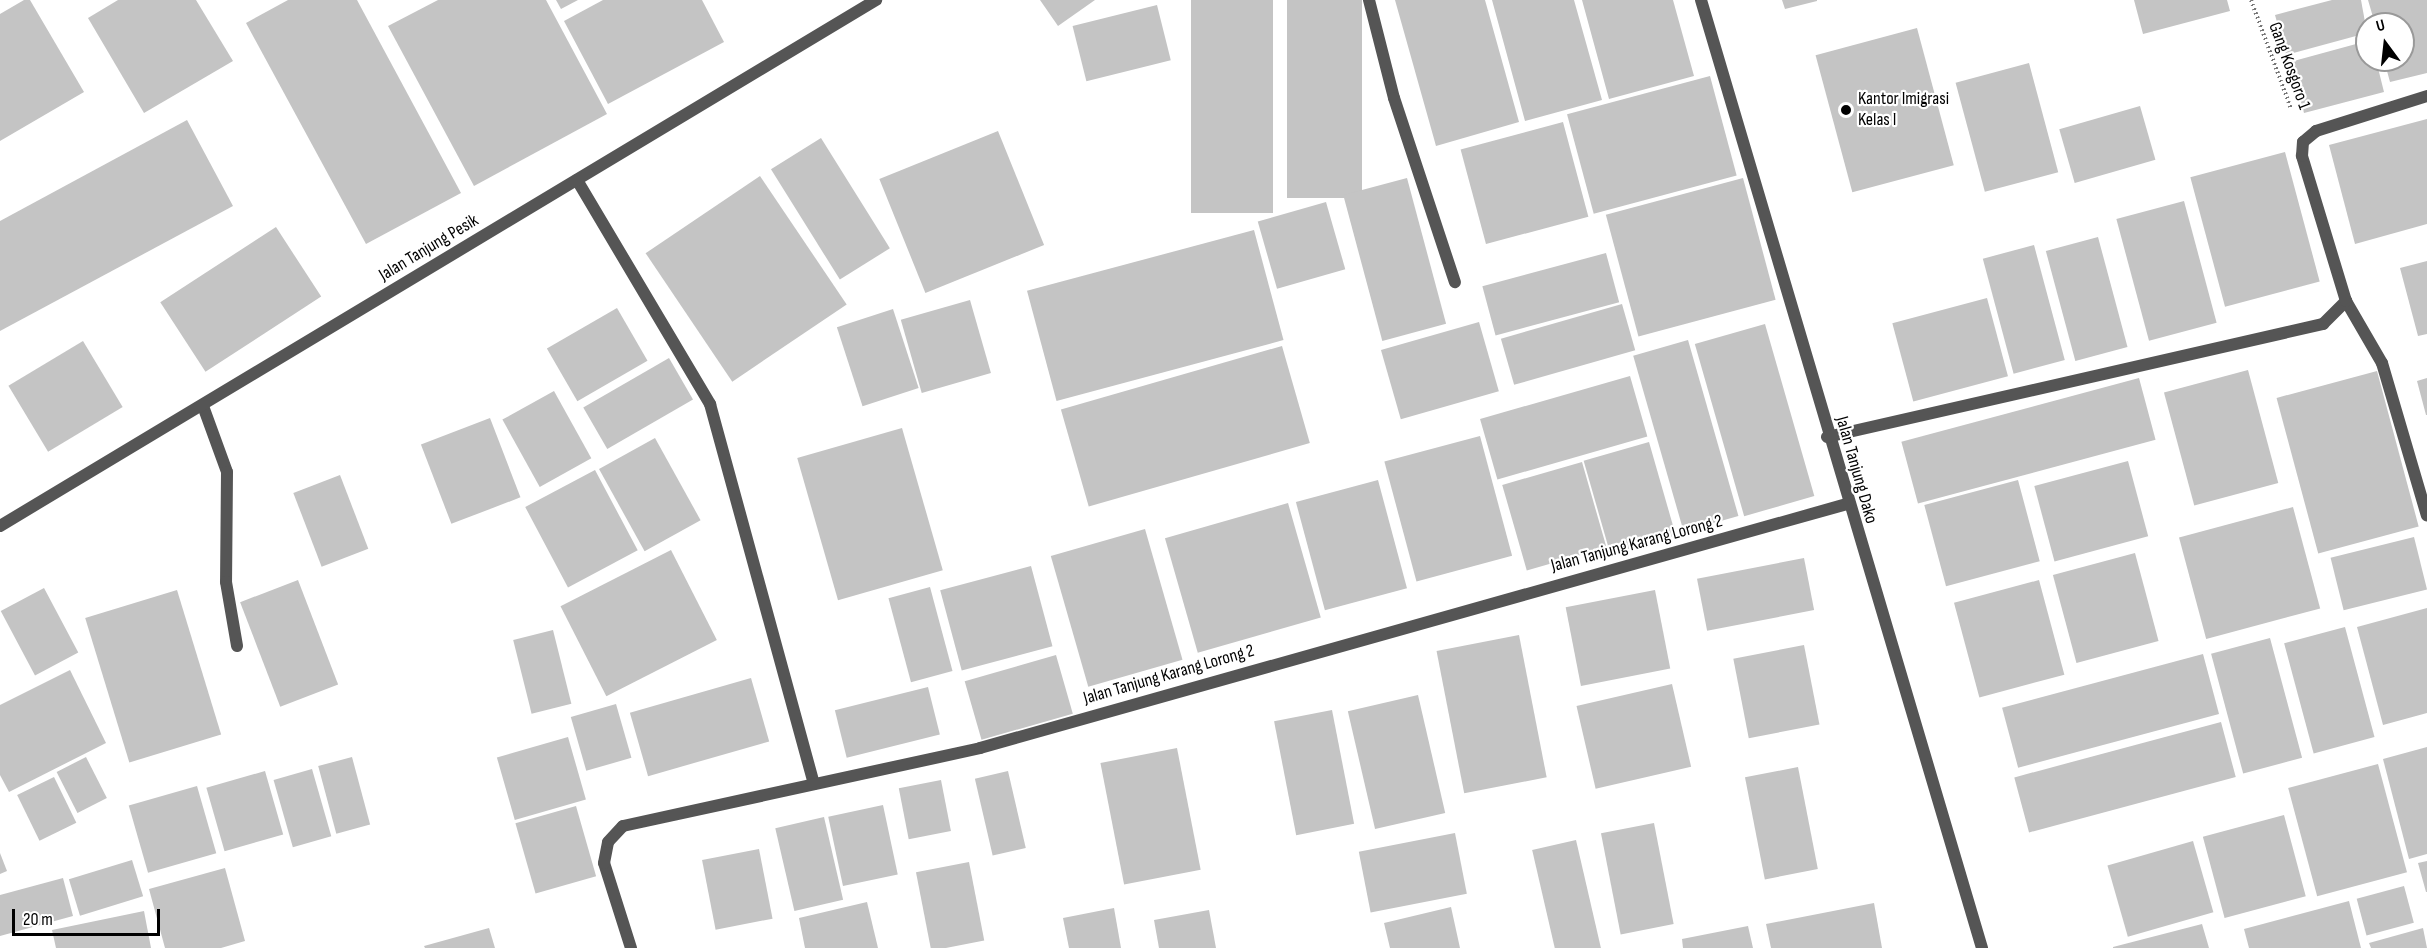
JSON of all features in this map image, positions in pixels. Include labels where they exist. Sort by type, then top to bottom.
[{"type":"street","name":"Jalan Tanjung Pesik","points":[[0,526],[876,0]]},
{"type":"street","points":[[1369,0],[1394,98],[1455,282]]},
{"type":"street","name":"Jalan Tanjung Dako","points":[[1701,0],[1827,437],[1982,948]]},
{"type":"street","points":[[2427,96],[2316,131],[2303,142],[2302,156],[2346,301],[2382,363],[2427,516]]},
{"type":"street","points":[[577,180],[710,404],[814,784]]},
{"type":"street","points":[[1827,437],[2323,324],[2346,301]]},
{"type":"street","points":[[203,406],[227,472],[226,582],[237,646]]},
{"type":"street","name":"Jalan Tanjung Karang Lorong 2","points":[[631,948],[604,863],[608,842],[623,826],[980,748],[1847,504]]},
{"type":"path","name":"Gang Kosgoro 1","points":[[2251,0],[2303,142]]},
{"type":"building","points":[[24,0],[30,0],[84,92],[0,141],[0,14]]},
{"type":"building","points":[[118,0],[196,0],[233,61],[144,113],[88,18]]},
{"type":"building","points":[[288,0],[357,0],[461,193],[366,244],[246,23]]},
{"type":"building","points":[[438,0],[546,0],[607,114],[474,186],[388,26]]},
{"type":"building","points":[[556,0],[578,0],[561,9]]},
{"type":"building","points":[[603,0],[702,0],[724,42],[608,104],[564,21]]},
{"type":"building","points":[[1040,0],[1095,0],[1058,26]]},
{"type":"building","points":[[1191,0],[1273,0],[1273,213],[1191,213]]},
{"type":"building","points":[[1287,0],[1362,0],[1362,198],[1287,198]]},
{"type":"building","points":[[1395,0],[1485,0],[1519,122],[1436,146]]},
{"type":"building","points":[[1492,0],[1574,0],[1602,100],[1525,121]]},
{"type":"building","points":[[1582,0],[1673,0],[1694,76],[1609,99]]},
{"type":"building","points":[[1782,0],[1817,0],[1817,1],[1785,9]]},
{"type":"building","points":[[2134,0],[2227,0],[2230,11],[2143,34]]},
{"type":"building","points":[[2332,0],[2361,0],[2363,12],[2355,12],[2355,36],[2286,55],[2275,15]]},
{"type":"building","points":[[2368,0],[2427,0],[2427,73],[2390,82],[2387,72],[2415,72],[2415,12],[2372,12]]},
{"type":"building","points":[[1157,5],[1171,60],[1086,81],[1073,26]]},
{"type":"building","points":[[1917,28],[1954,165],[1852,192],[1816,55]]},
{"type":"building","points":[[2355,44],[2355,72],[2379,72],[2384,92],[2304,113],[2290,62]]},
{"type":"building","points":[[2029,63],[2058,172],[1985,192],[1956,83]]},
{"type":"building","points":[[1710,76],[1737,175],[1594,214],[1567,114]]},
{"type":"building","points":[[2140,106],[2155,160],[2075,183],[2059,129]]},
{"type":"building","points":[[2427,119],[2427,224],[2355,244],[2329,145]]},
{"type":"building","points":[[187,120],[233,206],[0,331],[0,221]]},
{"type":"building","points":[[1563,122],[1588,217],[1486,244],[1461,149]]},
{"type":"building","points":[[998,131],[1044,245],[925,293],[879,179]]},
{"type":"building","points":[[821,138],[890,248],[840,280],[771,169]]},
{"type":"building","points":[[2285,152],[2320,281],[2225,307],[2190,177]]},
{"type":"building","points":[[760,176],[847,305],[732,382],[646,253]]},
{"type":"building","points":[[1407,178],[1446,324],[1382,341],[1343,195]]},
{"type":"building","points":[[1743,178],[1776,300],[1638,336],[1606,215]]},
{"type":"building","points":[[2184,201],[2217,323],[2149,341],[2116,219]]},
{"type":"building","points":[[1326,202],[1345,269],[1277,289],[1258,222]]},
{"type":"building","points":[[276,227],[321,297],[205,372],[160,302]]},
{"type":"building","points":[[1254,230],[1284,340],[1057,401],[1027,291]]},
{"type":"building","points":[[2098,237],[2128,347],[2075,361],[2046,251]]},
{"type":"building","points":[[2034,245],[2065,360],[2014,374],[1983,259]]},
{"type":"building","points":[[1606,253],[1619,302],[1496,335],[1482,286]]},
{"type":"building","points":[[2427,261],[2427,334],[2418,336],[2400,268]]},
{"type":"building","points":[[1987,298],[2008,376],[1913,402],[1892,323]]},
{"type":"building","points":[[970,300],[991,373],[922,393],[901,320]]},
{"type":"building","points":[[1622,304],[1635,350],[1514,385],[1501,339]]},
{"type":"building","points":[[617,308],[648,361],[577,401],[547,349]]},
{"type":"building","points":[[893,309],[919,388],[863,406],[837,327]]},
{"type":"building","points":[[1479,322],[1499,391],[1401,419],[1381,350]]},
{"type":"building","points":[[1765,324],[1814,496],[1744,516],[1695,344]]},
{"type":"building","points":[[1688,340],[1738,516],[1684,532],[1633,356]]},
{"type":"building","points":[[83,341],[123,407],[48,452],[8,386]]},
{"type":"building","points":[[1282,346],[1310,443],[1089,506],[1061,409]]},
{"type":"building","points":[[669,358],[693,400],[607,449],[583,408]]},
{"type":"building","points":[[2248,370],[2278,483],[2194,506],[2164,393]]},
{"type":"building","points":[[2377,371],[2419,527],[2318,553],[2277,398]]},
{"type":"building","points":[[1630,376],[1647,437],[1497,480],[1480,419]]},
{"type":"building","points":[[2139,378],[2156,440],[1918,503],[1901,442]]},
{"type":"building","points":[[2427,378],[2427,415],[2426,415],[2417,381]]},
{"type":"building","points":[[554,391],[591,458],[540,487],[502,420]]},
{"type":"building","points":[[490,418],[520,497],[451,524],[421,445]]},
{"type":"building","points":[[902,428],[943,570],[838,600],[797,458]]},
{"type":"building","points":[[1480,436],[1512,556],[1416,581],[1384,462]]},
{"type":"building","points":[[655,438],[701,520],[645,551],[599,469]]},
{"type":"building","points":[[1649,442],[1676,535],[1610,554],[1584,461]]},
{"type":"building","points":[[2128,461],[2148,536],[2054,561],[2034,486]]},
{"type":"building","points":[[1582,462],[1607,548],[1527,570],[1502,485]]},
{"type":"building","points":[[595,470],[638,550],[568,587],[525,507]]},
{"type":"building","points":[[340,475],[368,549],[322,567],[293,493]]},
{"type":"building","points":[[1378,480],[1407,588],[1325,610],[1296,502]]},
{"type":"building","points":[[2018,480],[2040,561],[1946,586],[1924,505]]},
{"type":"building","points":[[1288,503],[1321,617],[1198,653],[1165,538]]},
{"type":"building","points":[[2293,507],[2320,608],[2206,639],[2179,538]]},
{"type":"building","points":[[1145,529],[1182,660],[1088,687],[1051,556]]},
{"type":"building","points":[[2414,537],[2427,589],[2344,610],[2331,558]]},
{"type":"building","points":[[671,550],[717,640],[606,696],[561,606]]},
{"type":"building","points":[[2135,553],[2159,641],[2076,663],[2053,575]]},
{"type":"building","points":[[1804,558],[1814,610],[1707,631],[1697,579]]},
{"type":"building","points":[[1031,566],[1052,646],[962,671],[940,590]]},
{"type":"building","points":[[298,580],[338,685],[280,707],[240,602]]},
{"type":"building","points":[[2039,580],[2064,675],[1979,697],[1954,603]]},
{"type":"building","points":[[930,587],[953,671],[911,682],[888,598]]},
{"type":"building","points":[[44,588],[78,652],[35,675],[1,611]]},
{"type":"building","points":[[177,590],[221,734],[129,762],[85,618]]},
{"type":"building","points":[[1655,590],[1670,669],[1581,686],[1566,607]]},
{"type":"building","points":[[2427,608],[2427,713],[2383,725],[2357,627]]},
{"type":"building","points":[[2345,627],[2375,737],[2314,753],[2284,643]]},
{"type":"building","points":[[553,630],[571,704],[532,714],[513,640]]},
{"type":"building","points":[[1519,635],[1547,777],[1464,793],[1437,651]]},
{"type":"building","points":[[2270,638],[2302,758],[2243,774],[2211,654]]},
{"type":"building","points":[[1804,645],[1819,725],[1749,738],[1733,659]]},
{"type":"building","points":[[2203,654],[2219,714],[2018,768],[2002,708]]},
{"type":"building","points":[[1056,655],[1073,714],[981,740],[965,681]]},
{"type":"building","points":[[70,670],[106,743],[9,792],[0,775],[0,705]]},
{"type":"building","points":[[751,678],[769,741],[648,776],[630,713]]},
{"type":"building","points":[[1672,684],[1691,767],[1596,789],[1577,706]]},
{"type":"building","points":[[928,687],[940,735],[847,758],[835,710]]},
{"type":"building","points":[[1418,695],[1445,813],[1375,829],[1348,711]]},
{"type":"building","points":[[616,704],[631,758],[586,771],[571,717]]},
{"type":"building","points":[[1332,710],[1354,824],[1296,835],[1274,721]]},
{"type":"building","points":[[2221,722],[2236,777],[2029,832],[2014,777]]},
{"type":"building","points":[[568,737],[586,799],[515,820],[497,757]]},
{"type":"building","points":[[2427,747],[2427,854],[2409,859],[2383,759]]},
{"type":"building","points":[[1177,748],[1201,870],[1124,885],[1100,763]]},
{"type":"building","points":[[86,757],[107,798],[77,813],[57,772]]},
{"type":"building","points":[[352,757],[370,825],[336,834],[318,766]]},
{"type":"building","points":[[2378,764],[2407,872],[2317,896],[2288,788]]},
{"type":"building","points":[[1798,767],[1818,869],[1765,879],[1745,777]]},
{"type":"building","points":[[312,769],[331,836],[293,847],[274,780]]},
{"type":"building","points":[[265,771],[283,834],[225,851],[206,788]]},
{"type":"building","points":[[1008,771],[1026,848],[993,856],[975,779]]},
{"type":"building","points":[[54,777],[76,823],[40,841],[17,795]]},
{"type":"building","points":[[941,780],[951,831],[909,839],[899,788]]},
{"type":"building","points":[[197,786],[216,853],[148,873],[129,806]]},
{"type":"building","points":[[883,805],[898,874],[843,886],[828,817]]},
{"type":"building","points":[[576,806],[596,876],[536,894],[515,823]]},
{"type":"building","points":[[2284,815],[2306,896],[2225,918],[2203,837]]},
{"type":"building","points":[[824,817],[843,900],[794,911],[775,828]]},
{"type":"building","points":[[1654,823],[1674,924],[1621,934],[1601,833]]},
{"type":"building","points":[[1455,833],[1467,894],[1371,913],[1359,852]]},
{"type":"building","points":[[1576,840],[1601,948],[1555,948],[1532,850]]},
{"type":"building","points":[[2193,841],[2213,912],[2128,937],[2107,866]]},
{"type":"building","points":[[759,849],[773,919],[716,930],[702,860]]},
{"type":"building","points":[[0,853],[7,871],[0,874]]},
{"type":"building","points":[[132,860],[143,896],[80,916],[69,879]]},
{"type":"building","points":[[2427,861],[2427,892],[2426,892],[2418,863]]},
{"type":"building","points":[[969,862],[984,941],[946,948],[931,948],[916,872]]},
{"type":"building","points":[[225,868],[245,941],[221,948],[165,948],[149,889]]},
{"type":"building","points":[[63,878],[73,916],[0,936],[0,895]]},
{"type":"building","points":[[2404,886],[2414,923],[2367,935],[2357,899]]},
{"type":"building","points":[[2349,901],[2361,948],[2249,948],[2244,929]]},
{"type":"building","points":[[867,902],[878,948],[805,948],[799,918]]},
{"type":"building","points":[[1874,903],[1882,948],[1771,948],[1766,924]]},
{"type":"building","points":[[1451,907],[1460,948],[1390,948],[1384,923]]},
{"type":"building","points":[[1114,908],[1121,948],[1069,948],[1063,918]]},
{"type":"building","points":[[1209,910],[1216,948],[1159,948],[1154,920]]},
{"type":"building","points":[[144,911],[151,948],[56,948],[52,930]]},
{"type":"building","points":[[2202,924],[2209,948],[2113,948],[2113,947]]},
{"type":"building","points":[[1748,926],[1753,948],[1683,948],[1682,939]]},
{"type":"building","points":[[489,928],[495,948],[425,948],[424,946]]},
{"type":"building","points":[[2423,928],[2427,948],[2371,948],[2369,943]]},
{"type":"place","name":"Kantor Imigrasi Kelas I","points":[[1846,110]]}]
